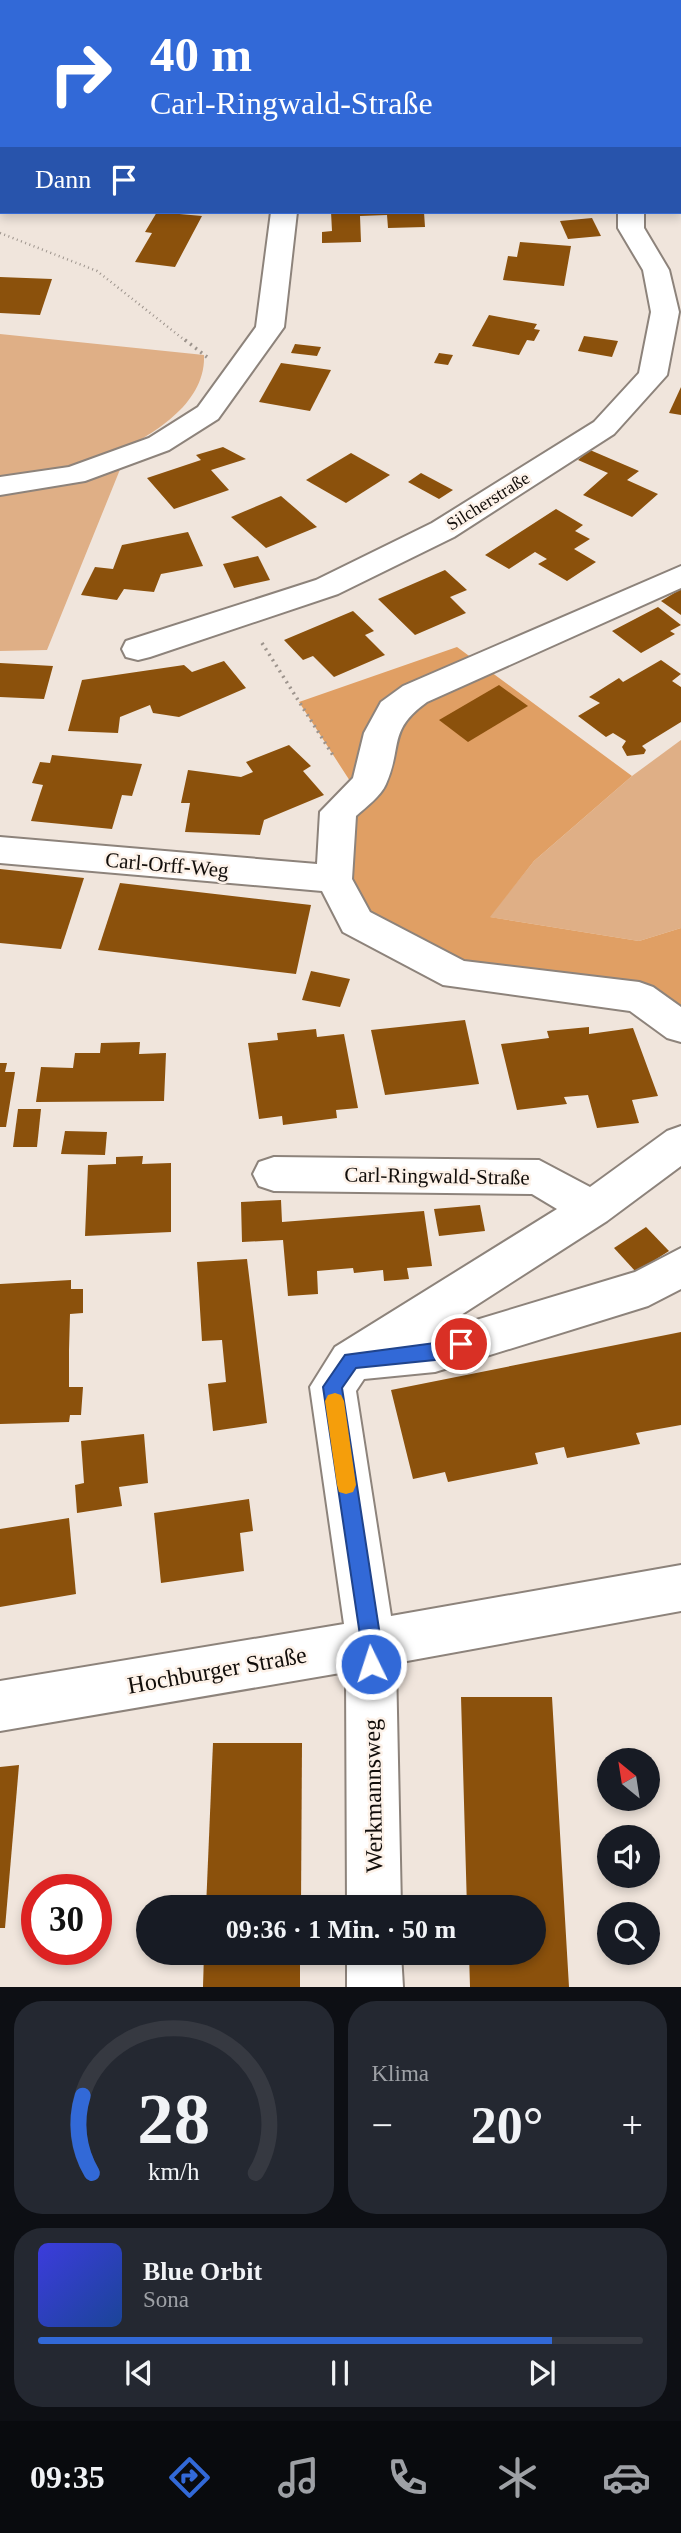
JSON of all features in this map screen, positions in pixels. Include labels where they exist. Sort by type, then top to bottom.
[{"type":"street","points":[[0,486],[74,475],[159,444],[208,413],[270,327],[284,214]]},
{"type":"street","name":"Silcherstraße","points":[[138,649],[327,587],[443,530],[604,428],[653,375],[665,312],[656,270],[631,228],[631,214]]},
{"type":"street","points":[[681,576],[415,694],[393,710],[381,733],[363,788],[338,811],[334,879],[356,922],[457,975],[639,997],[681,1027]]},
{"type":"street","name":"Carl-Orff-Weg","points":[[0,850],[334,879]]},
{"type":"street","points":[[371,1642],[333,1387],[351,1361],[592,1209],[681,1143]]},
{"type":"street","name":"Carl-Ringwald-Straße","points":[[274,1174],[539,1177],[592,1209]]},
{"type":"street","points":[[351,1361],[435,1352],[648,1287],[681,1266]]},
{"type":"street","name":"Hochburger Straße","points":[[0,1706],[126,1687],[681,1588]]},
{"type":"street","name":"Werkmannsweg","points":[[371,1642],[374,1895]]},
{"type":"street","points":[[374,1965],[374,1987]]},
{"type":"path","points":[[0,233],[97,271],[234,376]]},
{"type":"path","points":[[244,615],[363,788]]},
{"type":"shaded area","points":[[0,334],[204,355],[202,373],[186,403],[160,427],[115,453],[121,467],[47,650],[0,651]]},
{"type":"shaded area","points":[[457,647],[632,776],[534,861],[490,917],[639,941],[681,928],[681,1022],[457,972],[359,921],[340,877],[359,795],[299,702]]},
{"type":"shaded area","points":[[681,740],[681,928],[639,941],[489,917],[534,861],[632,776]]},
{"type":"building","points":[[156,214],[202,216],[175,267],[135,262],[152,233],[145,232]]},
{"type":"building","points":[[331,214],[424,214],[425,227],[388,228],[387,215],[360,216],[361,242],[322,243],[322,232],[332,231]]},
{"type":"building","points":[[592,218],[601,236],[568,239],[560,221]]},
{"type":"building","points":[[520,242],[571,246],[564,286],[503,280],[508,256],[517,257]]},
{"type":"building","points":[[0,277],[52,279],[40,315],[0,313]]},
{"type":"building","points":[[489,315],[537,324],[534,329],[540,330],[534,341],[527,340],[519,355],[472,346]]},
{"type":"building","points":[[584,336],[618,341],[612,357],[578,351]]},
{"type":"building","points":[[295,344],[321,347],[317,356],[291,353]]},
{"type":"building","points":[[439,353],[453,355],[448,365],[434,363]]},
{"type":"building","points":[[281,363],[331,370],[310,411],[259,402]]},
{"type":"building","points":[[681,387],[681,415],[669,413]]},
{"type":"building","points":[[223,447],[246,459],[211,470],[229,490],[174,509],[147,478],[201,460],[196,455]]},
{"type":"building","points":[[590,450],[639,471],[627,480],[658,494],[632,517],[583,495],[608,473],[578,460]]},
{"type":"building","points":[[351,453],[390,475],[346,503],[306,480]]},
{"type":"building","points":[[421,473],[453,490],[439,499],[408,482]]},
{"type":"building","points":[[281,496],[317,527],[266,548],[231,517]]},
{"type":"building","points":[[556,509],[583,525],[575,531],[590,539],[574,549],[596,562],[567,581],[538,564],[547,559],[535,552],[509,569],[485,555]]},
{"type":"building","points":[[188,532],[203,566],[161,574],[154,592],[124,589],[117,600],[81,595],[95,567],[113,569],[122,545]]},
{"type":"building","points":[[258,556],[270,580],[234,588],[223,564]]},
{"type":"building","points":[[445,570],[467,590],[450,597],[466,613],[415,635],[378,599]]},
{"type":"building","points":[[681,589],[681,615],[661,601]]},
{"type":"building","points":[[658,607],[681,625],[670,631],[675,634],[641,653],[612,631]]},
{"type":"building","points":[[353,611],[374,631],[365,635],[385,655],[334,677],[313,656],[303,660],[284,640]]},
{"type":"building","points":[[661,660],[681,674],[672,681],[681,687],[681,722],[642,746],[646,750],[644,754],[627,756],[622,747],[626,741],[613,733],[606,737],[578,716],[600,703],[589,697],[619,678],[623,682]]},
{"type":"building","points":[[224,661],[246,688],[179,717],[153,713],[150,705],[120,717],[118,733],[68,731],[82,680],[184,665],[192,672]]},
{"type":"building","points":[[0,663],[53,666],[44,699],[0,697]]},
{"type":"building","points":[[499,685],[528,706],[468,742],[439,720]]},
{"type":"building","points":[[289,745],[311,766],[303,771],[324,795],[264,820],[260,835],[185,832],[190,803],[181,803],[188,770],[241,777],[253,772],[246,762]]},
{"type":"building","points":[[52,755],[142,764],[132,796],[122,795],[112,829],[31,821],[43,785],[32,783],[40,762],[50,763]]},
{"type":"building","points":[[0,869],[84,878],[61,949],[0,943]]},
{"type":"building","points":[[120,883],[311,905],[296,974],[98,950]]},
{"type":"building","points":[[311,971],[350,979],[340,1007],[302,1000]]},
{"type":"building","points":[[465,1020],[479,1084],[385,1095],[371,1030]]},
{"type":"building","points":[[589,1027],[589,1034],[633,1028],[658,1096],[632,1100],[639,1123],[597,1128],[588,1095],[564,1097],[567,1104],[517,1110],[501,1044],[549,1038],[547,1031]]},
{"type":"building","points":[[316,1029],[317,1037],[344,1034],[358,1108],[336,1110],[337,1118],[283,1125],[282,1116],[259,1119],[248,1043],[278,1040],[277,1033]]},
{"type":"building","points":[[140,1042],[139,1054],[166,1053],[164,1101],[36,1102],[41,1067],[73,1068],[75,1053],[100,1053],[101,1043]]},
{"type":"building","points":[[0,1063],[7,1063],[5,1072],[15,1072],[6,1127],[0,1127]]},
{"type":"building","points":[[18,1109],[41,1109],[37,1147],[13,1147]]},
{"type":"building","points":[[65,1131],[107,1132],[105,1155],[61,1154]]},
{"type":"building","points":[[143,1156],[142,1164],[171,1163],[171,1232],[85,1236],[88,1165],[116,1164],[116,1157]]},
{"type":"building","points":[[281,1200],[282,1222],[424,1211],[432,1266],[407,1268],[409,1279],[384,1281],[383,1270],[354,1273],[353,1268],[317,1271],[318,1294],[288,1296],[283,1240],[242,1242],[241,1202]]},
{"type":"building","points":[[480,1205],[485,1231],[439,1236],[434,1209]]},
{"type":"building","points":[[646,1227],[669,1251],[636,1272],[614,1248]]},
{"type":"building","points":[[247,1259],[267,1423],[213,1431],[208,1384],[226,1382],[222,1340],[202,1341],[197,1262]]},
{"type":"building","points":[[71,1280],[71,1289],[83,1289],[83,1313],[70,1314],[69,1350],[69,1387],[83,1387],[81,1415],[70,1415],[69,1422],[0,1424],[0,1284]]},
{"type":"building","points":[[681,1332],[681,1425],[636,1433],[640,1444],[567,1458],[564,1447],[535,1453],[538,1464],[448,1482],[445,1472],[413,1479],[391,1390]]},
{"type":"building","points":[[144,1434],[148,1483],[119,1487],[122,1506],[77,1513],[75,1485],[84,1483],[81,1441]]},
{"type":"building","points":[[249,1499],[253,1531],[240,1533],[244,1571],[161,1583],[154,1513]]},
{"type":"building","points":[[69,1518],[76,1594],[0,1607],[0,1529]]},
{"type":"building","points":[[461,1697],[552,1697],[569,1987],[470,1987],[469,1965],[546,1965],[546,1895],[467,1895]]},
{"type":"building","points":[[213,1743],[302,1743],[301,1895],[207,1895]]},
{"type":"building","points":[[19,1765],[5,1928],[0,1928],[0,1767]]},
{"type":"building","points":[[204,1965],[300,1965],[300,1987],[203,1987]]},
{"type":"slow traffic","points":[[335,1401],[346,1485]]},
{"type":"route","points":[[371,1664],[371,1642],[353,1536],[333,1387],[351,1361],[435,1352],[461,1344]]}]
